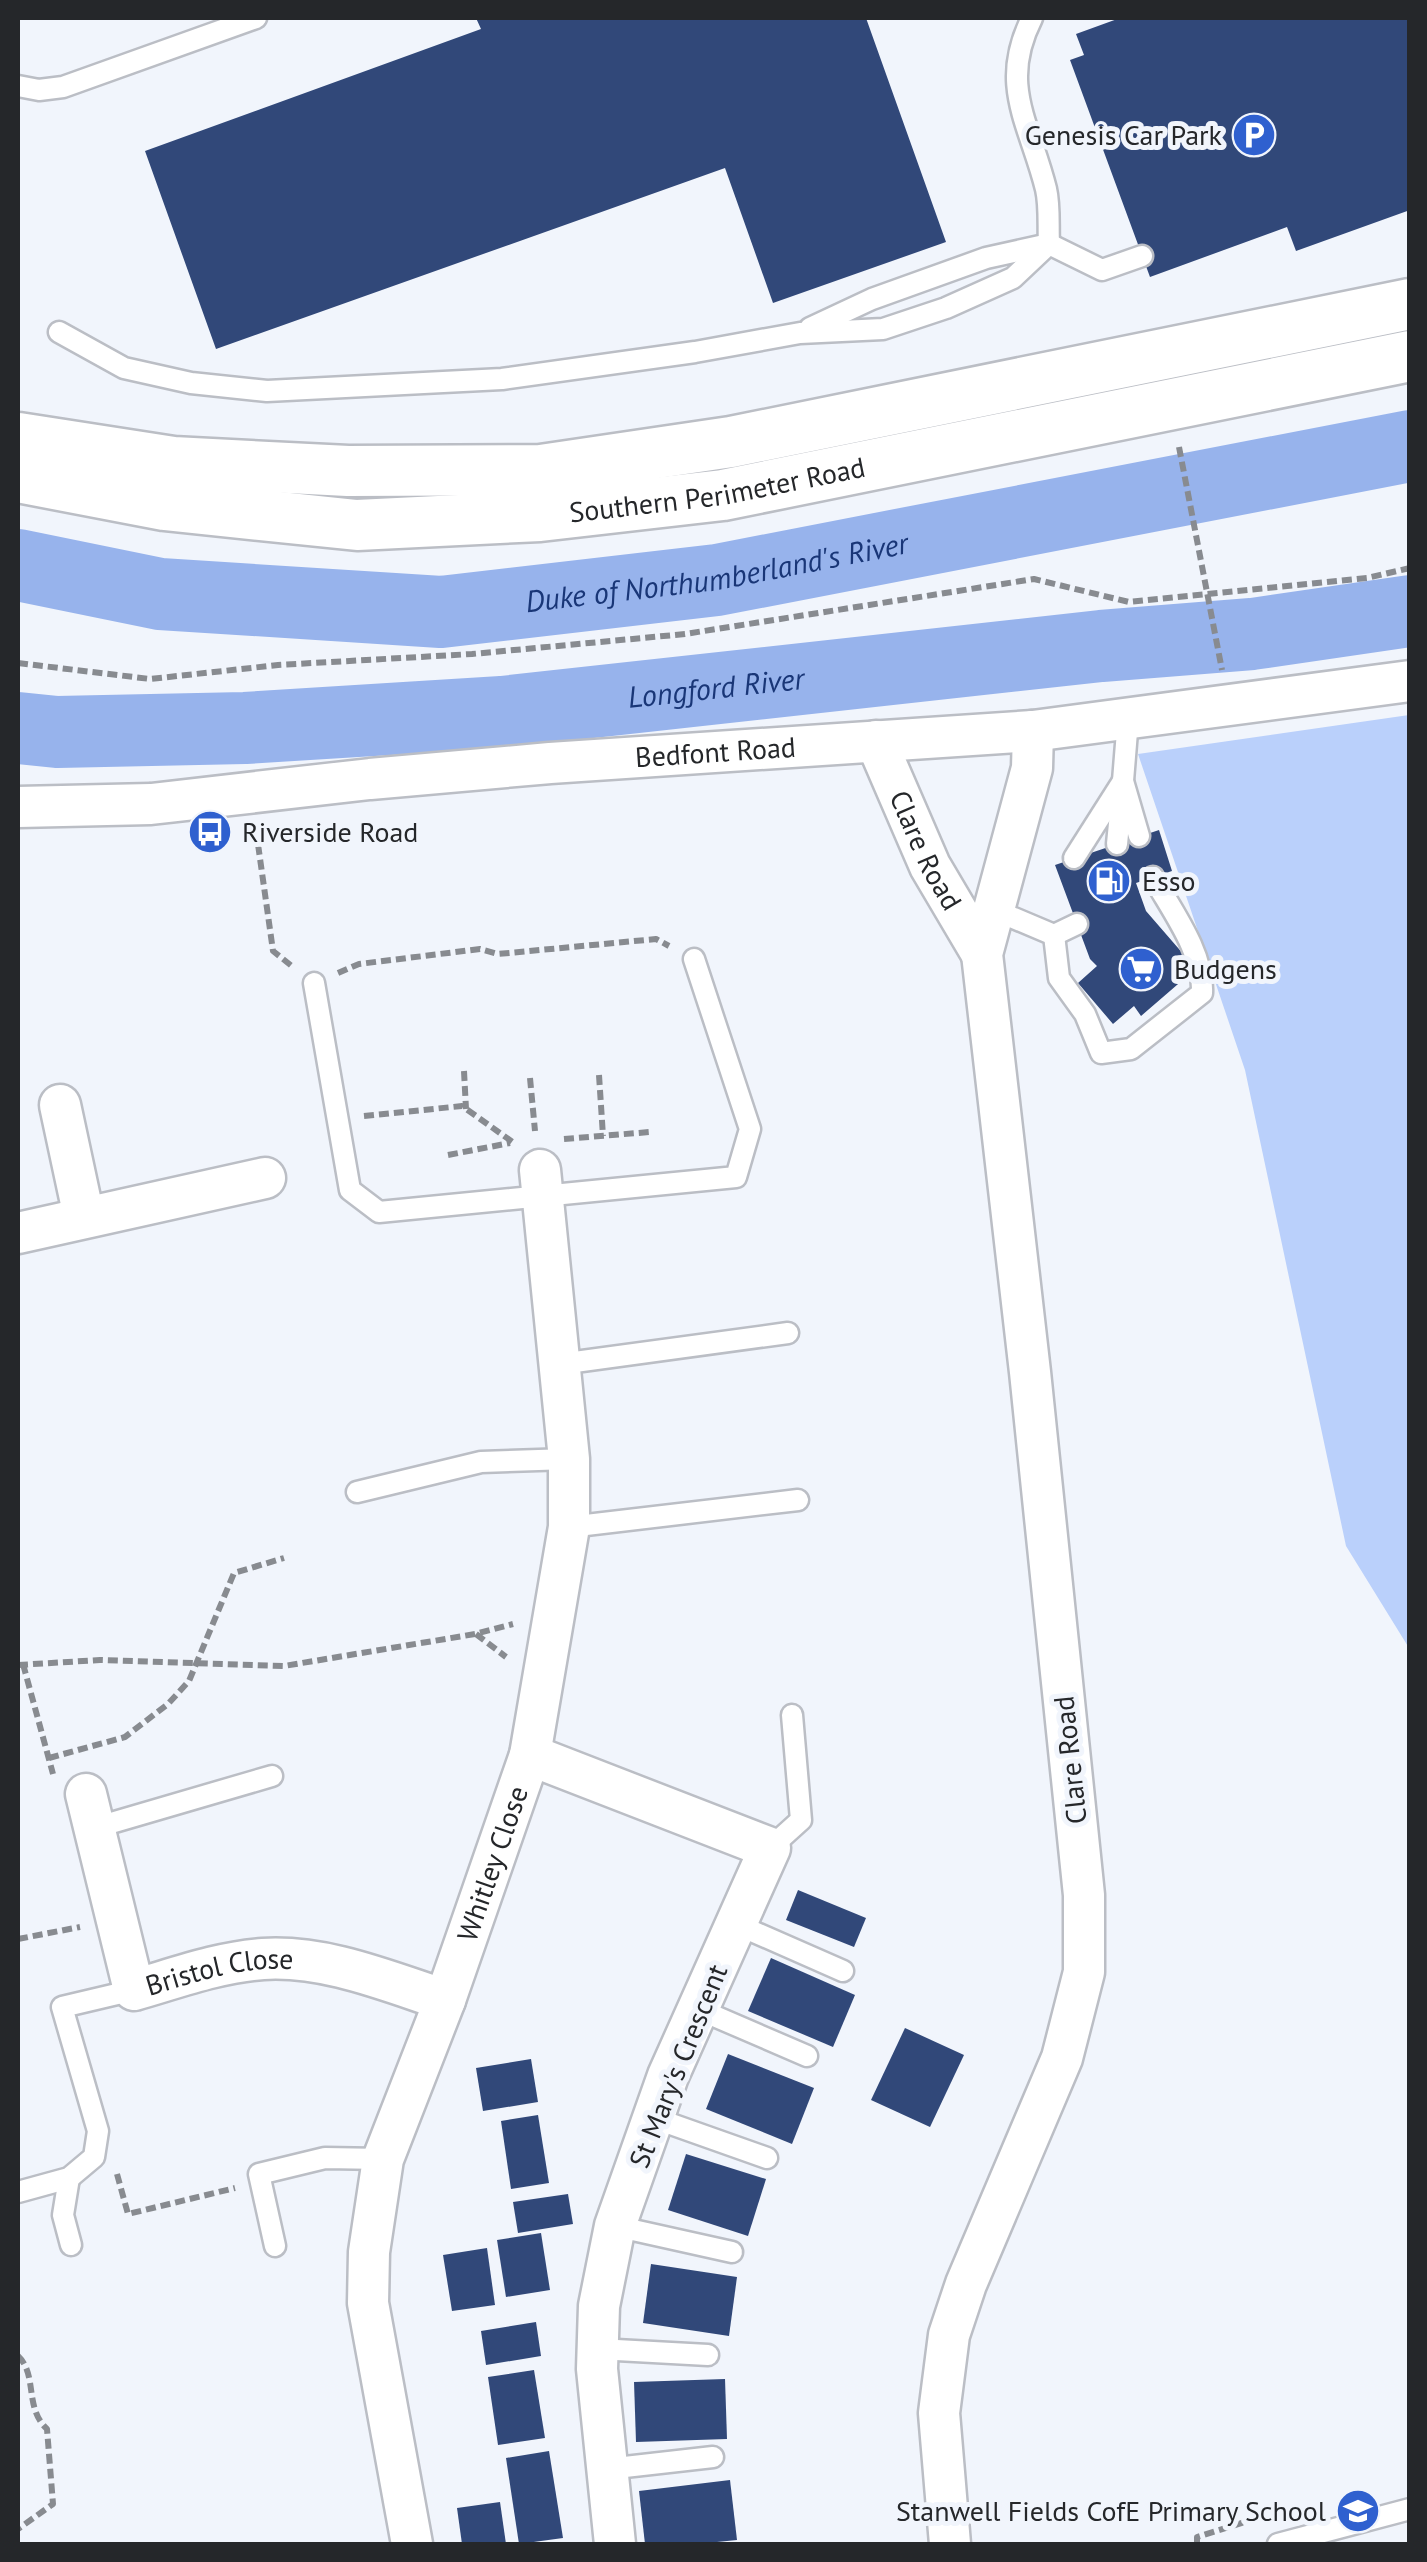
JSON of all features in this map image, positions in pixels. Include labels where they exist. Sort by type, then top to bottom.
[{"type":"street","name":"Southern Perimeter Road","points":[[18,438],[173,462],[348,471],[541,470],[731,442],[1410,304]]},
{"type":"street","name":"Southern Perimeter Road","points":[[18,477],[164,505],[357,526],[540,516],[723,495],[1410,356]]},
{"type":"street","name":"Bedfont Road","points":[[18,807],[152,804],[550,763],[1033,731],[1410,681]]},
{"type":"street","name":"Clare Road","points":[[950,2544],[939,2413],[949,2335],[966,2284],[1062,2058],[1084,1972],[1084,1895],[982,954],[1032,768],[1033,731]]},
{"type":"street","name":"Clare Road","points":[[876,741],[947,899],[982,954]]},
{"type":"street","points":[[60,1104],[84,1217]]},
{"type":"street","name":"Whitley Close","points":[[412,2544],[368,2303],[370,2237],[384,2159],[445,2000],[530,1755],[570,1528],[570,1459],[533,1163]]},
{"type":"street","points":[[18,1233],[265,1178]]},
{"type":"street","points":[[530,1755],[770,1848]]},
{"type":"street","name":"Bristol Close","points":[[90,1809],[134,1990],[218,1966],[265,1959],[316,1962],[445,2000]]},
{"type":"street","name":"St Mary's Crescent","points":[[615,2544],[598,2349],[599,2306],[615,2226],[698,2009],[770,1848]]},
{"type":"lane","points":[[18,86],[39,90],[62,87],[256,18]]},
{"type":"lane","points":[[59,332],[124,368],[190,383],[267,391],[502,380],[800,333],[882,329],[946,308],[1013,278],[1049,244],[1047,192],[1020,113],[1016,81],[1022,38],[1032,18]]},
{"type":"lane","points":[[800,333],[872,299],[986,258],[1049,244],[1102,270],[1142,256]]},
{"type":"lane","points":[[1117,844],[1128,719]]},
{"type":"lane","points":[[1122,781],[1139,836]]},
{"type":"lane","points":[[1095,851],[1122,781]]},
{"type":"lane","points":[[1074,858],[1122,781]]},
{"type":"lane","points":[[1054,936],[1059,978],[1085,1014],[1101,1053],[1131,1048],[1202,993],[1203,977],[1192,950],[1154,877]]},
{"type":"lane","points":[[947,899],[993,909],[1054,936]]},
{"type":"lane","points":[[1054,936],[1077,924]]},
{"type":"lane","points":[[314,983],[350,1190],[379,1212],[533,1163],[736,1177],[750,1130],[694,959]]},
{"type":"lane","points":[[560,1364],[788,1334]]},
{"type":"lane","points":[[358,1492],[481,1462],[570,1459]]},
{"type":"lane","points":[[570,1528],[798,1500]]},
{"type":"lane","points":[[770,1848],[801,1820],[792,1716]]},
{"type":"lane","points":[[90,1809],[272,1776]]},
{"type":"lane","points":[[736,1924],[843,1971]]},
{"type":"lane","points":[[18,2192],[69,2178],[94,2157],[98,2131],[62,2007],[134,1990]]},
{"type":"lane","points":[[698,2009],[807,2056]]},
{"type":"lane","points":[[654,2118],[767,2158]]},
{"type":"lane","points":[[274,2246],[260,2174],[325,2158],[384,2159]]},
{"type":"lane","points":[[69,2178],[63,2215],[71,2245]]},
{"type":"lane","points":[[615,2226],[732,2252]]},
{"type":"lane","points":[[598,2349],[708,2355]]},
{"type":"lane","points":[[607,2469],[713,2458]]},
{"type":"lane","points":[[1278,2544],[1410,2508]]},
{"type":"path","points":[[1179,448],[1224,678]]},
{"type":"path","points":[[18,663],[150,679],[278,665],[472,654],[685,634],[1034,580],[1129,602],[1367,578],[1410,568]]},
{"type":"path","points":[[252,794],[272,951],[314,983],[359,964],[480,949],[498,954],[656,939],[694,959]]},
{"type":"path","points":[[464,1071],[466,1110]]},
{"type":"path","points":[[599,1075],[603,1136]]},
{"type":"path","points":[[530,1078],[533,1163]]},
{"type":"path","points":[[337,1118],[462,1106],[533,1163]]},
{"type":"path","points":[[448,1155],[533,1163],[603,1136],[650,1132]]},
{"type":"path","points":[[48,1758],[126,1737],[168,1704],[189,1681],[234,1573],[284,1558]]},
{"type":"path","points":[[90,1809],[63,1813],[20,1665],[100,1660],[284,1666],[475,1634],[554,1614]]},
{"type":"path","points":[[18,1940],[117,1920]]},
{"type":"path","points":[[94,2157],[114,2163],[128,2214],[261,2182]]},
{"type":"path","points":[[18,2356],[25,2363],[36,2418],[47,2429],[54,2504],[18,2528]]},
{"type":"shaded area","points":[[1410,715],[1409,1648],[1346,1546],[1245,1070],[1138,754]]},
{"type":"building","points":[[476,18],[866,18],[946,242],[773,303],[725,168],[216,349],[145,151],[481,29]]},
{"type":"building","name":"Genesis Car Park","points":[[1120,18],[1410,18],[1410,210],[1296,251],[1287,227],[1150,277],[1070,60],[1084,55],[1076,34]]},
{"type":"building","points":[[1159,830],[1172,871],[1136,883],[1146,911],[1185,956],[1180,961],[1192,972],[1141,1016],[1134,1006],[1113,1024],[1078,983],[1097,966],[1090,959],[1055,865]]},
{"type":"building","points":[[798,1890],[866,1918],[854,1947],[786,1920]]},
{"type":"building","points":[[771,1958],[855,1995],[833,2047],[748,2011]]},
{"type":"building","points":[[905,2028],[964,2055],[930,2127],[871,2100]]},
{"type":"building","points":[[728,2054],[814,2088],[792,2144],[706,2109]]},
{"type":"building","points":[[531,2059],[538,2102],[483,2111],[476,2068]]},
{"type":"building","points":[[538,2115],[549,2183],[511,2189],[501,2121]]},
{"type":"building","points":[[686,2154],[766,2179],[748,2236],[668,2210]]},
{"type":"building","points":[[568,2194],[573,2224],[518,2233],[513,2202]]},
{"type":"building","points":[[541,2233],[550,2290],[506,2297],[497,2240]]},
{"type":"building","points":[[487,2248],[495,2305],[452,2311],[443,2255]]},
{"type":"building","points":[[651,2264],[737,2277],[729,2336],[643,2323]]},
{"type":"building","points":[[536,2322],[541,2356],[486,2365],[481,2331]]},
{"type":"building","points":[[534,2370],[545,2438],[498,2445],[488,2377]]},
{"type":"building","points":[[725,2379],[727,2439],[636,2442],[634,2382]]},
{"type":"building","points":[[549,2451],[563,2538],[519,2544],[506,2458]]},
{"type":"building","points":[[730,2480],[737,2540],[645,2544],[639,2491]]},
{"type":"building","points":[[500,2502],[506,2544],[462,2544],[457,2508]]},
{"type":"waterway","name":"Duke of Northumberland's River","points":[[18,565],[160,594],[441,612],[717,580],[1410,446]]},
{"type":"waterway","name":"Longford River","points":[[18,728],[57,732],[245,728],[502,712],[1101,646],[1252,634],[1410,611]]},
{"type":"place","name":"Genesis Car Park","points":[[1254,135]]},
{"type":"place","name":"Riverside Road","points":[[210,832]]},
{"type":"place","name":"Esso","points":[[1109,881]]},
{"type":"place","name":"Budgens","points":[[1141,969]]},
{"type":"place","name":"Stanwell Fields CofE Primary School","points":[[1358,2511]]}]
